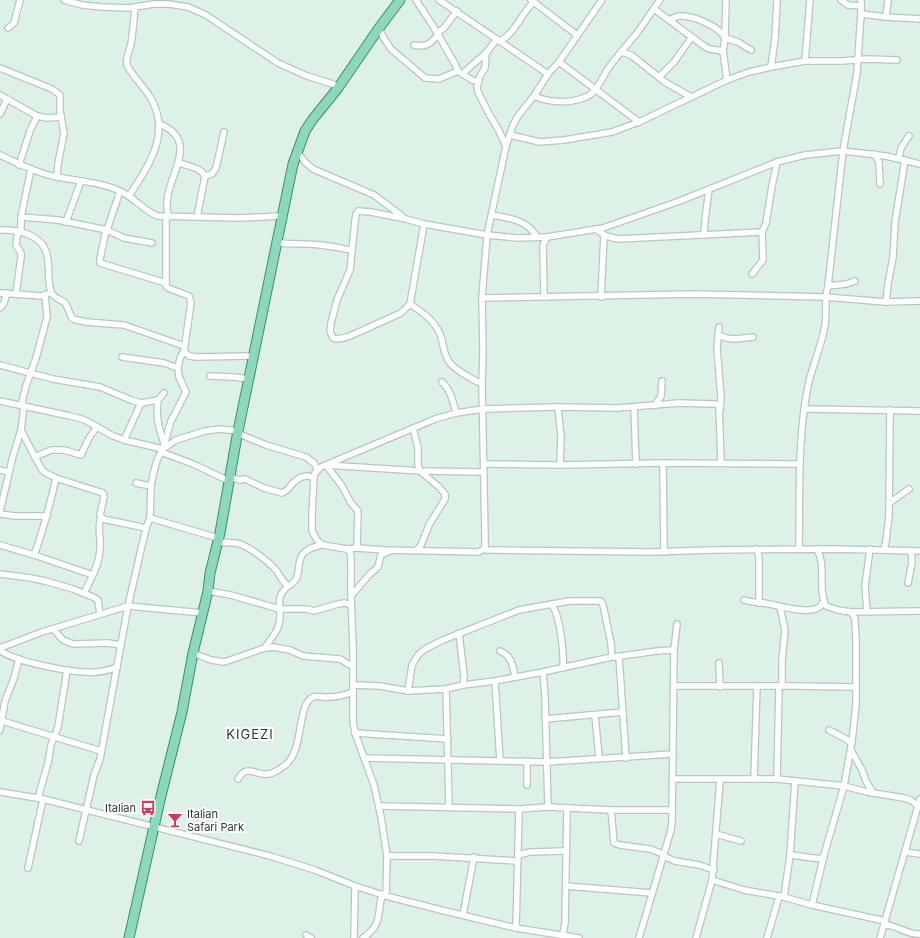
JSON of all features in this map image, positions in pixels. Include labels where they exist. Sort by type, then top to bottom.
[{"type":"main road","points":[[129,938],[154,826],[182,712],[193,653],[208,591],[210,573],[218,540],[276,242],[297,151],[305,131],[313,119],[338,88],[378,28],[400,0]]},
{"type":"street","points":[[8,28],[14,23],[20,0]]},
{"type":"street","points":[[64,0],[82,5],[102,7],[135,7],[154,4],[170,4],[188,7],[206,15],[278,63],[307,76],[332,84],[338,88]]},
{"type":"street","points":[[100,0],[102,7]]},
{"type":"street","points":[[416,0],[438,34],[460,73],[478,82]]},
{"type":"street","points":[[439,0],[548,74]]},
{"type":"street","points":[[485,548],[482,298],[487,235],[506,146],[513,125],[518,116],[534,96],[548,74],[559,62],[602,0]]},
{"type":"street","points":[[534,96],[544,100],[561,101],[589,96],[596,89],[608,68],[660,0]]},
{"type":"street","points":[[726,0],[725,38],[723,51],[727,80]]},
{"type":"street","points":[[771,67],[775,39],[777,0]]},
{"type":"street","points":[[805,61],[810,0]]},
{"type":"street","points":[[799,549],[799,464],[805,409],[809,381],[825,324],[825,296],[828,286],[843,151],[858,60],[861,3],[848,5],[841,0]]},
{"type":"street","points":[[886,17],[888,0]]},
{"type":"street","points":[[378,28],[382,37],[391,49],[426,78],[439,79],[460,73],[486,53],[498,40],[506,38],[515,28],[526,10],[537,2],[577,34]]},
{"type":"street","points":[[130,196],[151,160],[160,124],[154,105],[126,62],[131,43],[135,7]]},
{"type":"street","points":[[654,9],[691,38],[709,49],[723,51]]},
{"type":"street","points":[[414,45],[422,46],[430,44],[457,11]]},
{"type":"street","points":[[861,14],[886,17],[920,18]]},
{"type":"street","points":[[669,20],[680,16],[693,18],[714,26],[723,33],[725,38],[738,42],[751,50]]},
{"type":"street","points":[[658,77],[674,62],[691,38]]},
{"type":"street","points":[[621,52],[631,55],[658,77],[691,97]]},
{"type":"street","points":[[486,53],[485,68],[478,82],[478,92],[506,146]]},
{"type":"street","points":[[510,135],[540,142],[564,140],[612,132],[639,122],[727,80],[749,72],[771,67],[805,61],[867,59],[897,60]]},
{"type":"street","points":[[559,62],[639,122]]},
{"type":"street","points":[[0,68],[52,89],[60,95],[61,118],[64,133],[57,177]]},
{"type":"street","points":[[0,95],[38,116],[47,118],[61,118]]},
{"type":"street","points":[[0,114],[7,99]]},
{"type":"street","points":[[19,165],[30,131],[38,116]]},
{"type":"street","points":[[79,842],[101,751],[128,606],[146,528],[150,518],[151,486],[157,460],[163,448],[171,421],[186,392],[178,377],[178,368],[184,348],[191,300],[186,294],[168,288],[166,283],[167,199],[169,188],[179,163],[180,152],[179,142],[170,130],[160,124]]},
{"type":"street","points":[[205,176],[212,174],[216,168],[224,132]]},
{"type":"street","points":[[899,158],[901,148],[909,136]]},
{"type":"street","points":[[297,151],[305,162],[313,169],[374,196],[406,219]]},
{"type":"street","points":[[424,224],[410,304],[402,313],[350,336],[342,339],[333,338],[330,331],[331,323],[350,270],[351,250],[356,214],[358,211],[371,212],[424,224],[487,235],[517,238],[547,237],[603,228],[628,220],[777,162],[804,154],[843,151],[899,158],[920,164]]},
{"type":"street","points":[[874,154],[879,162],[880,184]]},
{"type":"street","points":[[0,155],[19,165],[57,177],[99,184],[120,191],[130,196],[153,214],[167,217],[238,218],[282,216]]},
{"type":"street","points":[[886,302],[893,257],[895,222],[905,160]]},
{"type":"street","points":[[752,274],[763,260],[762,232],[766,223],[777,162]]},
{"type":"street","points":[[179,163],[201,171],[205,176],[197,217]]},
{"type":"street","points":[[16,294],[22,257],[16,244],[31,169]]},
{"type":"street","points":[[66,222],[81,181]]},
{"type":"street","points":[[704,235],[704,220],[709,189]]},
{"type":"street","points":[[120,191],[107,230],[100,263],[166,283]]},
{"type":"street","points":[[492,215],[519,221],[527,225],[537,237]]},
{"type":"street","points":[[21,217],[50,219],[107,230],[124,238],[152,243]]},
{"type":"street","points":[[595,229],[614,239],[762,232]]},
{"type":"street","points":[[0,230],[19,231],[32,235],[45,248],[47,254],[50,288],[53,295],[65,303],[72,318],[75,320],[124,325],[184,348],[189,356],[253,356]]},
{"type":"street","points":[[600,297],[604,234]]},
{"type":"street","points":[[544,298],[544,245],[547,237]]},
{"type":"street","points":[[276,242],[286,244],[321,245],[351,250]]},
{"type":"street","points":[[828,286],[846,284],[855,281]]},
{"type":"street","points":[[47,516],[15,516],[0,512],[9,472],[21,430],[23,406],[30,373],[36,358],[47,317],[45,295],[50,288]]},
{"type":"street","points":[[0,293],[40,296],[45,295]]},
{"type":"street","points":[[0,308],[4,303],[7,293]]},
{"type":"street","points":[[482,298],[600,297],[693,294],[825,296],[886,302],[920,301]]},
{"type":"street","points":[[410,304],[428,316],[434,324],[440,334],[444,354],[450,364],[482,384]]},
{"type":"street","points":[[719,327],[717,348],[721,402],[719,435],[721,463]]},
{"type":"street","points":[[718,334],[722,337],[728,338],[753,337]]},
{"type":"street","points":[[122,357],[164,363],[178,368]]},
{"type":"street","points":[[0,365],[53,379],[100,387],[142,403],[158,400]]},
{"type":"street","points":[[210,376],[249,379]]},
{"type":"street","points":[[655,405],[661,396],[662,381]]},
{"type":"street","points":[[442,382],[450,391],[456,413]]},
{"type":"street","points":[[163,448],[157,417],[158,400],[164,393]]},
{"type":"street","points":[[0,400],[85,420],[113,436],[124,440],[163,448],[193,464],[229,479],[244,479],[264,488],[282,493],[302,477],[314,477]]},
{"type":"street","points":[[124,440],[142,403]]},
{"type":"street","points":[[323,545],[317,540],[312,531],[314,477],[317,470],[323,466],[435,419],[456,413],[483,409],[558,407],[617,408],[679,403],[716,404],[719,406],[720,410]]},
{"type":"street","points":[[634,406],[636,464]]},
{"type":"street","points":[[558,407],[561,437],[560,465]]},
{"type":"street","points":[[805,409],[920,411]]},
{"type":"street","points":[[884,550],[889,503],[890,410]]},
{"type":"street","points":[[35,457],[51,450],[64,450],[81,455],[88,438],[97,427]]},
{"type":"street","points":[[413,428],[418,448],[418,465],[420,471],[443,491],[445,500],[429,525],[421,545],[417,550]]},
{"type":"street","points":[[163,448],[176,440],[205,431],[220,429],[238,432],[266,445],[306,457],[315,464],[317,470]]},
{"type":"street","points":[[21,430],[42,470],[56,478],[103,494],[104,496],[99,525],[99,558],[84,593]]},
{"type":"street","points":[[663,463],[664,552]]},
{"type":"street","points":[[484,464],[799,464]]},
{"type":"street","points":[[326,465],[420,471],[483,472]]},
{"type":"street","points":[[326,465],[358,511],[357,548]]},
{"type":"street","points":[[0,470],[9,472]]},
{"type":"street","points":[[34,555],[42,534],[56,478]]},
{"type":"street","points":[[136,483],[151,486]]},
{"type":"street","points":[[889,503],[909,489]]},
{"type":"street","points":[[101,517],[103,519],[146,528]]},
{"type":"street","points":[[150,518],[224,543],[236,543],[247,547],[276,569],[280,578],[288,586]]},
{"type":"street","points":[[265,648],[280,623],[280,597],[298,575],[298,563],[305,551],[309,548],[323,545],[347,549],[357,548],[479,552],[485,548]]},
{"type":"street","points":[[0,546],[34,555],[93,575]]},
{"type":"street","points":[[485,548],[486,550],[664,552],[757,549],[920,551]]},
{"type":"street","points":[[347,549],[350,552],[351,558],[353,721],[355,733],[374,785],[387,856],[384,895],[378,921],[371,931],[362,938],[354,928]]},
{"type":"street","points":[[757,549],[759,558],[759,603]]},
{"type":"street","points":[[817,549],[822,561],[822,596],[826,606],[851,612],[920,611]]},
{"type":"street","points":[[351,596],[368,575],[378,567],[382,555],[392,550]]},
{"type":"street","points":[[865,611],[865,586],[870,550]]},
{"type":"street","points":[[908,583],[912,562],[911,551]]},
{"type":"street","points":[[0,574],[31,578],[84,593],[98,600],[100,614]]},
{"type":"street","points":[[208,591],[231,595],[279,609],[306,609],[314,611],[338,604],[351,604]]},
{"type":"street","points":[[744,600],[780,607],[812,610],[820,607],[824,601]]},
{"type":"street","points":[[408,691],[412,665],[418,655],[441,641],[519,610],[551,604],[569,601],[601,601],[612,657]]},
{"type":"street","points":[[551,604],[555,609],[561,639],[563,650],[563,667]]},
{"type":"street","points":[[0,649],[54,629],[128,606],[203,613]]},
{"type":"street","points":[[777,778],[780,686],[785,630],[780,607]]},
{"type":"street","points":[[855,619],[858,614],[865,611]]},
{"type":"street","points":[[812,905],[844,786],[851,746],[856,705],[856,632],[855,619],[851,612]]},
{"type":"street","points":[[639,938],[671,830],[674,650],[677,624]]},
{"type":"street","points":[[54,629],[63,640],[73,644],[108,643],[121,645]]},
{"type":"street","points":[[459,633],[464,676],[463,685]]},
{"type":"street","points":[[193,653],[211,660],[224,662],[265,648],[273,647],[290,650],[303,656],[340,659],[353,667]]},
{"type":"street","points":[[0,649],[11,657],[67,670],[92,672],[107,671],[117,667]]},
{"type":"street","points":[[352,685],[380,686],[408,691],[446,689],[543,672],[612,657],[674,650]]},
{"type":"street","points":[[500,651],[508,655],[510,658],[515,677]]},
{"type":"street","points":[[619,657],[626,758]]},
{"type":"street","points":[[0,730],[5,701],[14,678],[19,659]]},
{"type":"street","points":[[719,662],[720,687]]},
{"type":"street","points":[[28,868],[54,738],[60,718],[67,670]]},
{"type":"street","points":[[543,672],[548,807]]},
{"type":"street","points":[[495,681],[500,761]]},
{"type":"street","points":[[674,686],[856,687]]},
{"type":"street","points":[[754,779],[757,686]]},
{"type":"street","points":[[446,689],[448,807]]},
{"type":"street","points":[[238,779],[243,772],[247,771],[268,774],[285,766],[289,761],[300,735],[305,706],[314,697],[337,697],[352,692]]},
{"type":"street","points":[[545,719],[623,712]]},
{"type":"street","points":[[595,715],[599,758]]},
{"type":"street","points":[[2,721],[101,751]]},
{"type":"street","points":[[829,730],[846,739],[851,746],[866,781],[873,793]]},
{"type":"street","points":[[355,733],[448,739]]},
{"type":"street","points":[[364,758],[547,762],[673,754]]},
{"type":"street","points":[[527,761],[527,785]]},
{"type":"street","points":[[672,779],[720,780],[777,778],[844,786],[911,800],[918,806]]},
{"type":"street","points":[[696,938],[714,870],[720,780]]},
{"type":"street","points":[[767,938],[781,897],[790,855],[795,781]]},
{"type":"street","points":[[0,792],[41,799],[270,856],[315,870],[384,895],[463,915],[516,928],[563,937],[579,938]]},
{"type":"street","points":[[880,938],[920,799]]},
{"type":"street","points":[[379,806],[518,809],[548,807],[611,810],[672,810]]},
{"type":"street","points":[[563,937],[565,923],[567,808]]},
{"type":"street","points":[[516,928],[518,809]]},
{"type":"street","points":[[611,810],[614,843],[620,846],[650,849],[675,861],[714,870]]},
{"type":"street","points":[[716,834],[741,841]]},
{"type":"street","points":[[387,856],[518,858],[530,852],[566,851]]},
{"type":"street","points":[[905,852],[920,854]]},
{"type":"street","points":[[790,855],[799,855],[815,859],[824,858]]},
{"type":"street","points":[[463,915],[474,858]]},
{"type":"street","points":[[712,880],[744,890],[781,897],[885,923],[896,926],[905,932],[920,934]]},
{"type":"street","points":[[354,938],[356,886]]},
{"type":"street","points":[[566,886],[652,893]]},
{"type":"place","name":"Italian","points":[[148,808]]},
{"type":"place","name":"Italian Safari Park","points":[[175,820]]},
{"type":"district","name":"KIGEZI","points":[[250,734]]}]
